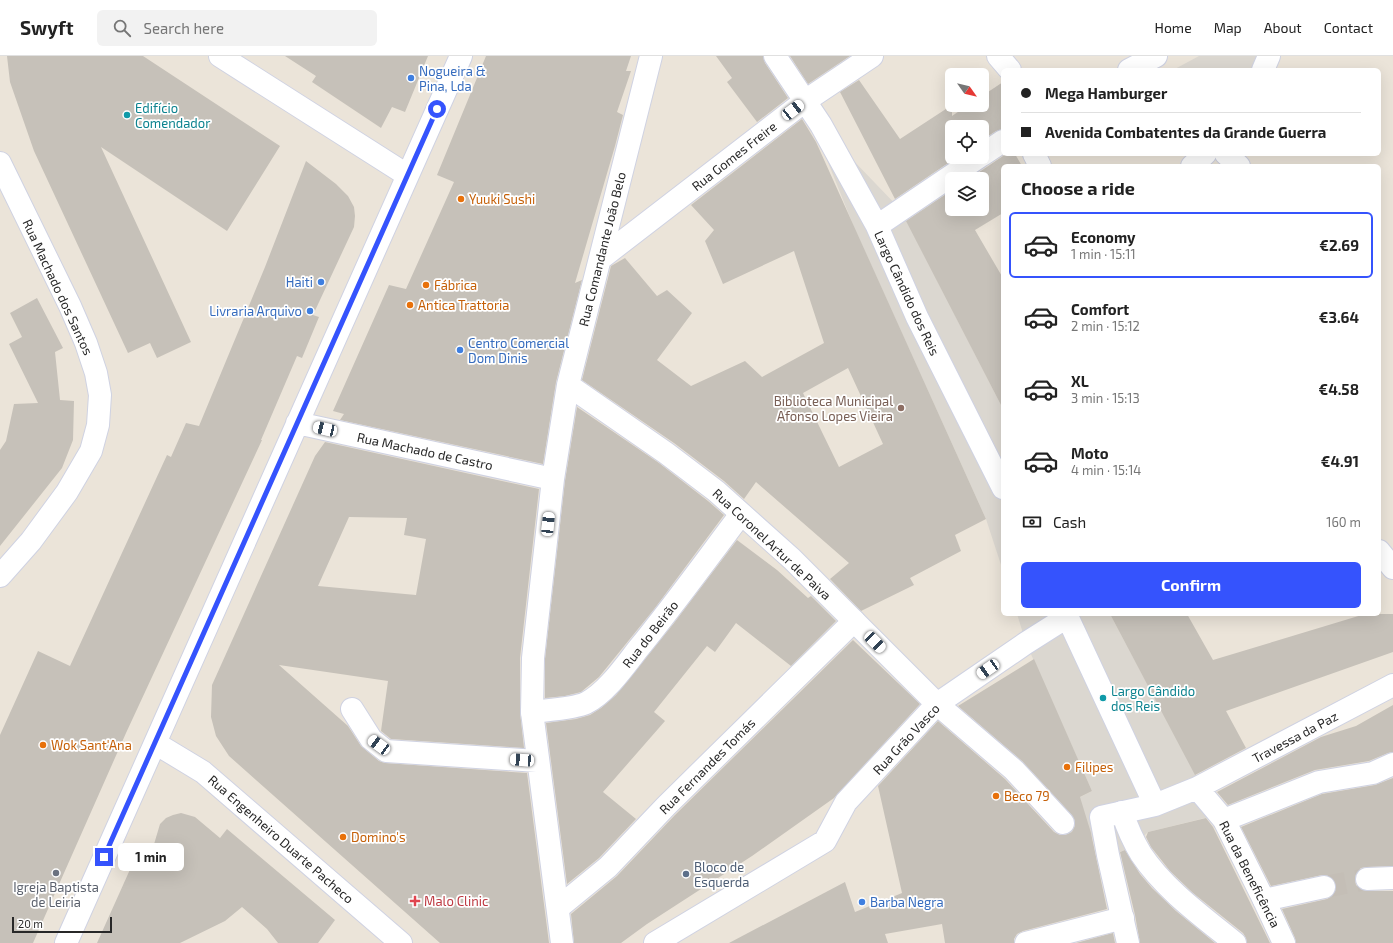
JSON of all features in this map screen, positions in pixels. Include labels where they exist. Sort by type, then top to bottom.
[{"type":"street","points":[[220,56],[407,175]]},
{"type":"street","points":[[66,943],[461,56]]},
{"type":"street","name":"Rua Comandante João Belo","points":[[562,943],[532,712],[533,658],[552,479],[568,385],[651,56]]},
{"type":"street","name":"Largo Cândido dos Reis","points":[[775,56],[822,125],[877,226],[917,317],[1001,484]]},
{"type":"street","name":"Rua Gomes Freire","points":[[600,259],[805,101],[872,56]]},
{"type":"street","points":[[1133,68],[1156,56]]},
{"type":"street","points":[[1264,68],[1269,56]]},
{"type":"street","points":[[989,150],[1001,141]]},
{"type":"street","points":[[1194,164],[1203,156]]},
{"type":"street","points":[[1228,156],[1237,164]]},
{"type":"street","name":"Rua Machado dos Santos","points":[[0,163],[70,306],[96,373],[100,395],[98,425],[91,451],[67,492],[31,541],[0,576]]},
{"type":"street","points":[[877,226],[969,164]]},
{"type":"street","name":"Rua Coronel Artur de Paiva","points":[[568,385],[697,475],[792,559],[937,704],[1014,770],[1062,823]]},
{"type":"street","name":"Rua Machado de Castro","points":[[297,423],[552,479]]},
{"type":"street","name":"Rua do Beirão","points":[[532,712],[585,704],[599,694],[618,675],[656,628],[741,514]]},
{"type":"street","points":[[1381,553],[1393,568]]},
{"type":"street","name":"Rua Grão Vasco","points":[[655,943],[825,841],[846,802],[937,704],[1065,616]]},
{"type":"street","points":[[1066,616],[1155,805]]},
{"type":"street","name":"Rua Fernandes Tomás","points":[[558,908],[608,867],[666,806],[854,622]]},
{"type":"street","name":"Travessa da Paz","points":[[1197,788],[1393,685]]},
{"type":"street","points":[[352,709],[371,739],[386,750],[538,760]]},
{"type":"street","name":"Rua Engenheiro Duarte Pacheco","points":[[155,743],[203,772],[401,943]]},
{"type":"street","points":[[1224,820],[1319,782],[1373,773],[1393,764]]},
{"type":"street","points":[[1128,943],[1100,817],[1155,805],[1197,788]]},
{"type":"street","name":"Rua da Beneficência","points":[[1197,788],[1224,820],[1284,943]]},
{"type":"street","points":[[1122,812],[1136,845],[1158,876],[1195,910],[1235,943]]},
{"type":"street","points":[[1367,879],[1393,878]]},
{"type":"street","points":[[1264,900],[1324,887]]},
{"type":"street","points":[[1026,943],[1123,918]]},
{"type":"shaded area","points":[[1199,56],[1261,56],[1257,68],[1177,68]]},
{"type":"shaded area","points":[[837,153],[850,157],[901,210],[1001,405],[1001,565],[986,519],[854,227],[827,160]]},
{"type":"shaded area","name":"Largo Cândido dos Reis","points":[[1018,616],[1111,616],[1199,781],[1213,816],[1148,832],[1132,848],[1099,858],[1091,833],[1071,836],[1065,805],[1092,791],[1026,643]]},
{"type":"building","name":"Edifício Comendador","points":[[7,56],[143,56],[280,146],[227,231],[101,147],[191,342],[157,358],[150,343],[128,353],[34,151],[10,82]]},
{"type":"building","points":[[285,56],[428,56],[405,112],[392,107],[381,128],[312,82],[316,76]]},
{"type":"building","points":[[486,56],[631,56],[626,71],[631,71],[617,112],[623,115],[575,283],[582,280],[556,382],[543,464],[340,420],[344,414],[333,411],[389,285],[406,289],[454,182],[437,175]]},
{"type":"building","points":[[716,56],[763,56],[765,63],[788,98],[757,122],[727,82],[732,78]]},
{"type":"building","points":[[790,56],[850,56],[808,84]]},
{"type":"building","points":[[859,80],[900,139],[945,110],[945,112],[952,112],[952,116],[958,112],[989,112],[989,91],[1001,83],[1001,130],[989,136],[989,120],[945,120],[945,164],[947,164],[895,199],[840,92]]},
{"type":"building","points":[[802,119],[816,142],[986,519],[955,535],[961,551],[910,578],[914,585],[861,611],[830,579],[849,563],[756,482],[744,499],[724,481],[674,443],[582,380],[611,266],[625,258],[657,296],[667,290],[692,313],[657,360],[691,386],[745,361],[762,377],[824,343],[794,251],[723,284],[705,241],[714,230],[691,205]],"holes":[[[848,368],[883,444],[839,467],[803,393]]]},
{"type":"building","points":[[1003,156],[1016,156],[1021,164],[1001,164],[1001,214],[975,230],[1001,275],[1001,405],[906,221],[945,195],[945,216],[989,216],[989,172],[979,172]]},
{"type":"building","points":[[306,161],[336,184],[348,196],[354,207],[355,216],[354,227],[313,315],[319,317],[302,358],[297,356],[262,440],[126,733],[33,943],[0,943],[0,735],[38,651],[70,666],[167,455],[171,457],[186,423],[199,426],[265,267]]},
{"type":"building","points":[[37,298],[63,348],[55,352],[60,400],[74,401],[73,440],[62,468],[0,546],[0,450],[6,441],[14,404],[38,403],[9,344],[22,337],[10,313]]},
{"type":"building","points":[[577,407],[659,463],[724,515],[655,608],[599,677],[581,692],[565,696],[545,698],[545,659],[565,481]]},
{"type":"building","points":[[325,442],[539,489],[520,658],[520,712],[524,748],[391,739],[381,731],[388,681],[279,665],[348,726],[361,746],[379,761],[385,763],[527,773],[549,943],[440,943],[229,756],[216,736],[211,717],[212,685],[315,456]],"holes":[[[349,517],[407,518],[404,535],[426,539],[416,595],[318,586]]]},
{"type":"building","points":[[737,540],[777,570],[808,598],[811,596],[836,621],[791,666],[736,623],[715,652],[707,646],[654,712],[665,721],[603,792],[636,819],[599,858],[567,884],[546,723],[576,719],[590,715],[616,695],[674,623]]},
{"type":"building","points":[[1381,614],[1393,614],[1393,652],[1226,711],[1246,748],[1195,775],[1111,616],[1188,616],[1213,660],[1358,616],[1381,616]]},
{"type":"building","points":[[853,640],[920,704],[834,798],[752,856],[647,924],[621,943],[574,943],[571,914],[617,876],[675,815]]},
{"type":"building","points":[[1034,659],[1092,791],[1080,797],[1091,833],[1107,909],[1023,931],[1017,934],[1014,939],[1014,943],[945,943],[942,924],[885,934],[888,943],[729,943],[845,882],[855,912],[902,893],[878,786],[938,721],[1005,779],[1054,832],[1060,835],[1065,835],[1072,832],[1075,826],[1075,821],[1072,815],[1022,761],[958,706]]},
{"type":"building","points":[[1393,705],[1393,752],[1369,761],[1315,770],[1228,805],[1217,792],[1321,737],[1356,726]]},
{"type":"building","points":[[1393,778],[1393,866],[1361,868],[1356,873],[1355,879],[1356,885],[1362,890],[1393,891],[1393,943],[1296,943],[1282,909],[1327,899],[1336,891],[1336,884],[1328,875],[1322,875],[1271,886],[1241,827],[1322,794],[1375,785]]},
{"type":"building","points":[[181,813],[195,817],[220,838],[227,829],[335,920],[318,943],[278,943],[267,929],[242,907],[225,921],[180,943],[97,943],[141,845],[152,851],[160,824],[166,818]]},
{"type":"building","points":[[1206,818],[1213,827],[1270,943],[1247,943],[1243,933],[1193,893],[1170,871],[1151,847],[1146,837],[1148,832]]},
{"type":"building","points":[[1125,850],[1140,874],[1152,888],[1176,911],[1215,943],[1140,943],[1120,852]]},
{"type":"building","points":[[1113,933],[1115,943],[1076,943]]},
{"type":"tunnel","points":[[1324,887],[1367,879]]},
{"type":"place","name":"Nogueira & Pina, Lda","points":[[411,78]]},
{"type":"place","name":"Edifício Comendador","points":[[127,115]]},
{"type":"place","name":"Yuuki Sushi","points":[[461,199]]},
{"type":"place","name":"Haiti","points":[[321,282]]},
{"type":"place","name":"Fábrica","points":[[426,285]]},
{"type":"place","name":"Antica Trattoria","points":[[410,305]]},
{"type":"place","name":"Livraria Arquivo","points":[[310,311]]},
{"type":"place","name":"Centro Comercial Dom Dinis","points":[[460,350]]},
{"type":"place","name":"Biblioteca Municipal Afonso Lopes Vieira","points":[[901,408]]},
{"type":"place","name":"Largo Cândido dos Reis","points":[[1103,698]]},
{"type":"place","name":"Wok Sant'Ana","points":[[43,745]]},
{"type":"place","name":"Filipes","points":[[1067,767]]},
{"type":"place","name":"Beco 79","points":[[996,796]]},
{"type":"place","name":"Domino's","points":[[343,837]]},
{"type":"place","name":"Igreja Baptista de Leiria","points":[[56,873]]},
{"type":"place","name":"Bloco de Esquerda","points":[[686,874]]},
{"type":"place","name":"Malo Clinic","points":[[415,901]]},
{"type":"place","name":"Barba Negra","points":[[862,902]]},
{"type":"route","points":[[104,857],[437,109]]}]
